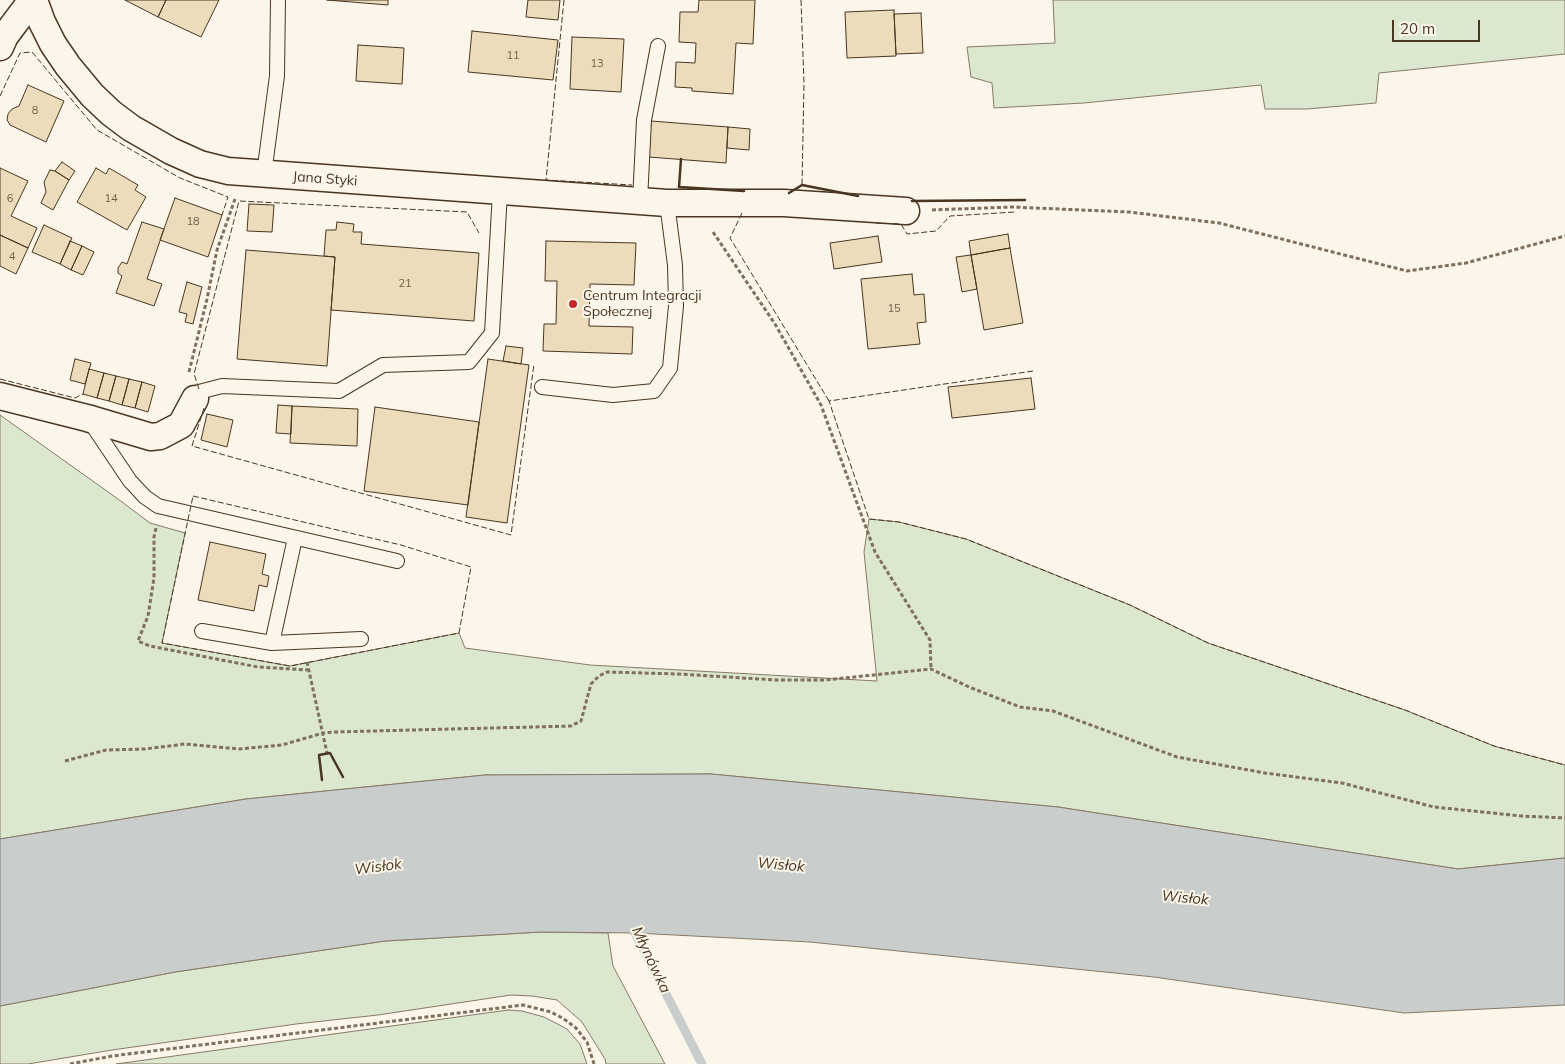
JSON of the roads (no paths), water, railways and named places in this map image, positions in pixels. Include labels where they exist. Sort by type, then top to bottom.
[{"type":"street","points":[[0,47],[5,36],[33,0]]},
{"type":"street","name":"Jana Styki","points":[[33,0],[53,44],[68,66],[92,95],[111,113],[131,128],[171,151],[200,164],[228,171],[500,192],[679,203],[784,204],[906,211]]},
{"type":"street","points":[[0,396],[87,418],[151,437],[160,436],[181,425],[195,399]]},
{"type":"lane","points":[[254,174],[277,76],[278,0]]},
{"type":"lane","points":[[640,200],[644,120],[658,46]]},
{"type":"lane","points":[[195,399],[199,392],[222,386],[339,390],[383,365],[469,362],[492,333],[500,192]]},
{"type":"lane","points":[[542,387],[613,395],[654,391],[670,368],[676,306],[675,265],[679,203]]},
{"type":"lane","points":[[87,418],[130,481],[145,497],[158,506],[397,561]]},
{"type":"lane","points":[[272,643],[295,538]]},
{"type":"lane","points":[[202,630],[272,643],[361,639]]},
{"type":"water","name":"Wisłok","points":[[711,774],[1058,807],[1458,869],[1565,858],[1565,1005],[1404,1013],[1154,977],[810,942],[635,933],[541,932],[385,941],[175,972],[0,1006],[0,839],[246,799],[485,775]]},
{"type":"waterway","name":"Młynówka","points":[[633,923],[635,933],[702,1064]]},
{"type":"place","name":"Centrum Integracji Społecznej","points":[[573,304]]}]
